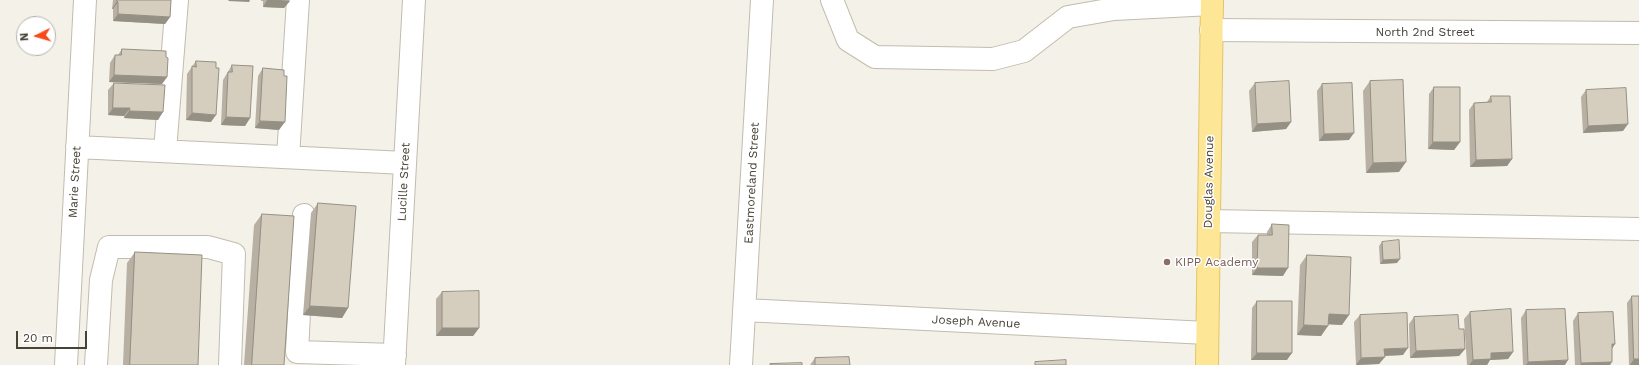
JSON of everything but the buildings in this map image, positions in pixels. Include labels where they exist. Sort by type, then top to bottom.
[{"type":"main road","name":"Douglas Avenue","points":[[1207,365],[1212,2]]},
{"type":"street","name":"Marie Street","points":[[66,365],[85,0]]},
{"type":"street","points":[[165,151],[177,0]]},
{"type":"street","points":[[288,157],[298,0]]},
{"type":"street","name":"Lucille Street","points":[[395,360],[414,0]]},
{"type":"street","name":"Eastmoreland Street","points":[[741,365],[762,0]]},
{"type":"street","points":[[832,0],[848,40],[875,57],[993,59],[1024,50],[1068,17],[1126,4],[1212,2]]},
{"type":"street","name":"North 2nd Street","points":[[1212,30],[1639,33]]},
{"type":"street","points":[[77,146],[405,162]]},
{"type":"street","points":[[304,215],[296,359],[395,360]]},
{"type":"street","points":[[1209,221],[1639,229]]},
{"type":"street","points":[[96,365],[101,280],[109,246],[117,246],[208,247],[234,254],[230,365]]},
{"type":"street","name":"Joseph Avenue","points":[[744,310],[1207,333]]},
{"type":"place","name":"KIPP Academy","points":[[1167,262]]}]
